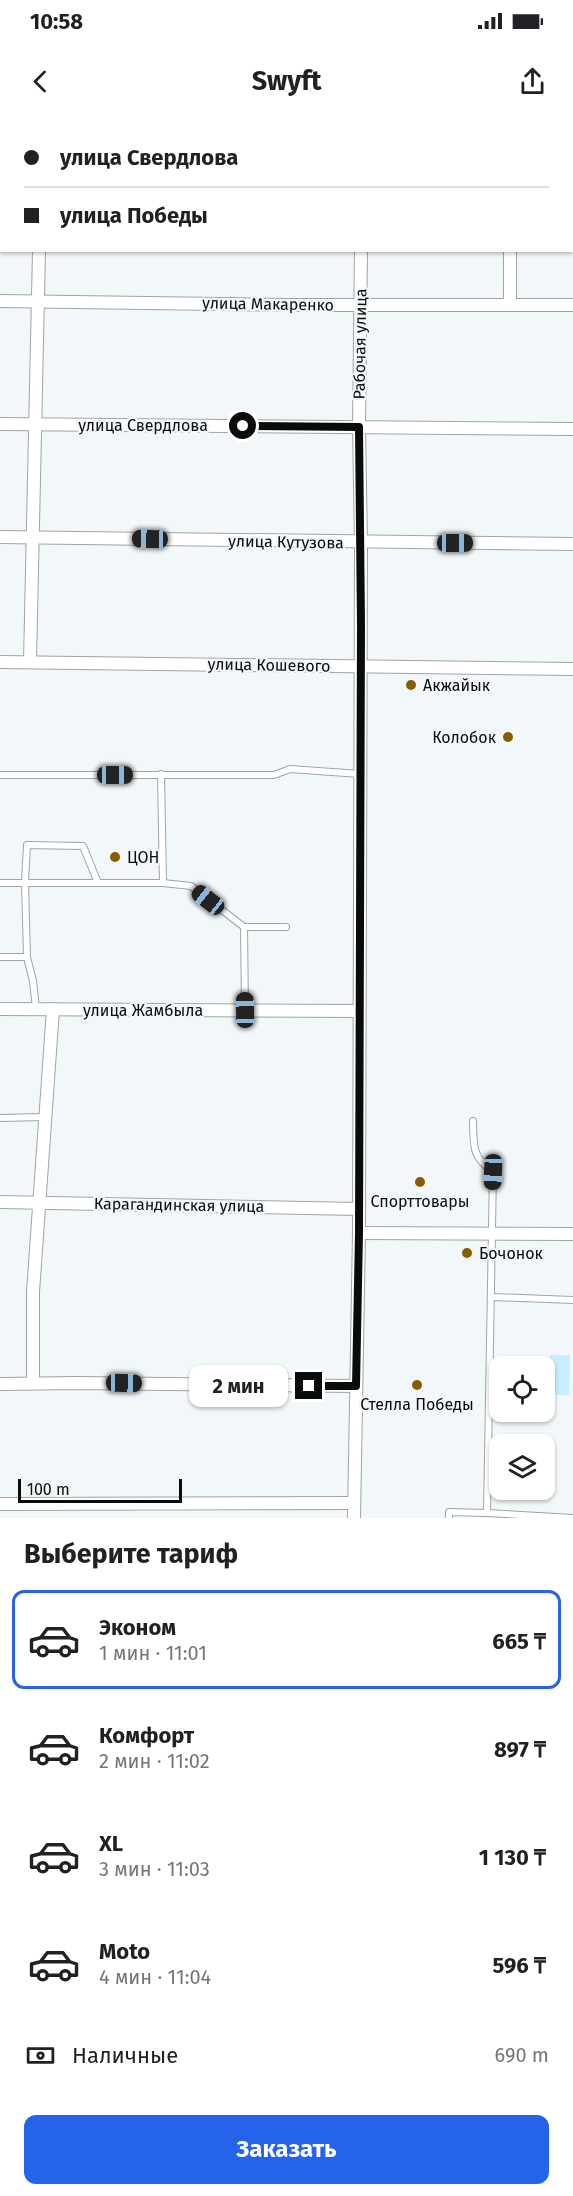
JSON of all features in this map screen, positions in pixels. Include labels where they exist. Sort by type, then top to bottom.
[{"type":"street","points":[[30,662],[39,252]]},
{"type":"street","name":"Рабочая улица","points":[[354,1518],[359,1233],[361,252]]},
{"type":"street","points":[[510,252],[510,305]]},
{"type":"street","name":"улица Макаренко","points":[[0,301],[573,305]]},
{"type":"street","name":"улица Свердлова","points":[[0,424],[573,429]]},
{"type":"street","name":"улица Кутузова","points":[[0,537],[573,544]]},
{"type":"street","name":"улица Кошевого","points":[[0,662],[573,669]]},
{"type":"street","name":"улица Жамбыла","points":[[0,1009],[359,1011]]},
{"type":"street","points":[[33,1383],[33,1292],[53,1009]]},
{"type":"street","name":"Карагандинская улица","points":[[0,1202],[358,1209]]},
{"type":"street","points":[[359,1233],[573,1234]]},
{"type":"street","points":[[0,1384],[356,1386]]},
{"type":"street","points":[[0,1504],[354,1503]]},
{"type":"lane","points":[[0,775],[274,775],[290,769],[360,774]]},
{"type":"lane","points":[[161,774],[163,883]]},
{"type":"lane","points":[[36,1010],[33,981],[27,957],[25,882],[27,845],[83,846],[98,883]]},
{"type":"lane","points":[[0,883],[163,883],[191,886],[244,927],[286,927]]},
{"type":"lane","points":[[244,927],[245,1010]]},
{"type":"lane","points":[[0,957],[27,957]]},
{"type":"lane","points":[[0,1118],[46,1117]]},
{"type":"lane","points":[[473,1121],[474,1150],[483,1164],[493,1172],[488,1513]]},
{"type":"lane","points":[[491,1297],[573,1300]]},
{"type":"lane","points":[[449,1518],[449,1512],[573,1518]]},
{"type":"shaded area","points":[[570,1355],[569,1395],[555,1395],[555,1356],[550,1356]]},
{"type":"place","name":"Акжайык","points":[[411,685]]},
{"type":"place","name":"Колобок","points":[[508,737]]},
{"type":"place","name":"ЦОН","points":[[115,857]]},
{"type":"place","name":"Спорттовары","points":[[420,1182]]},
{"type":"place","name":"Бочонок","points":[[467,1253]]},
{"type":"place","name":"Стелла Победы","points":[[417,1385]]},
{"type":"route","points":[[243,426],[359,427],[361,625],[359,1233],[356,1386],[309,1386]]}]
